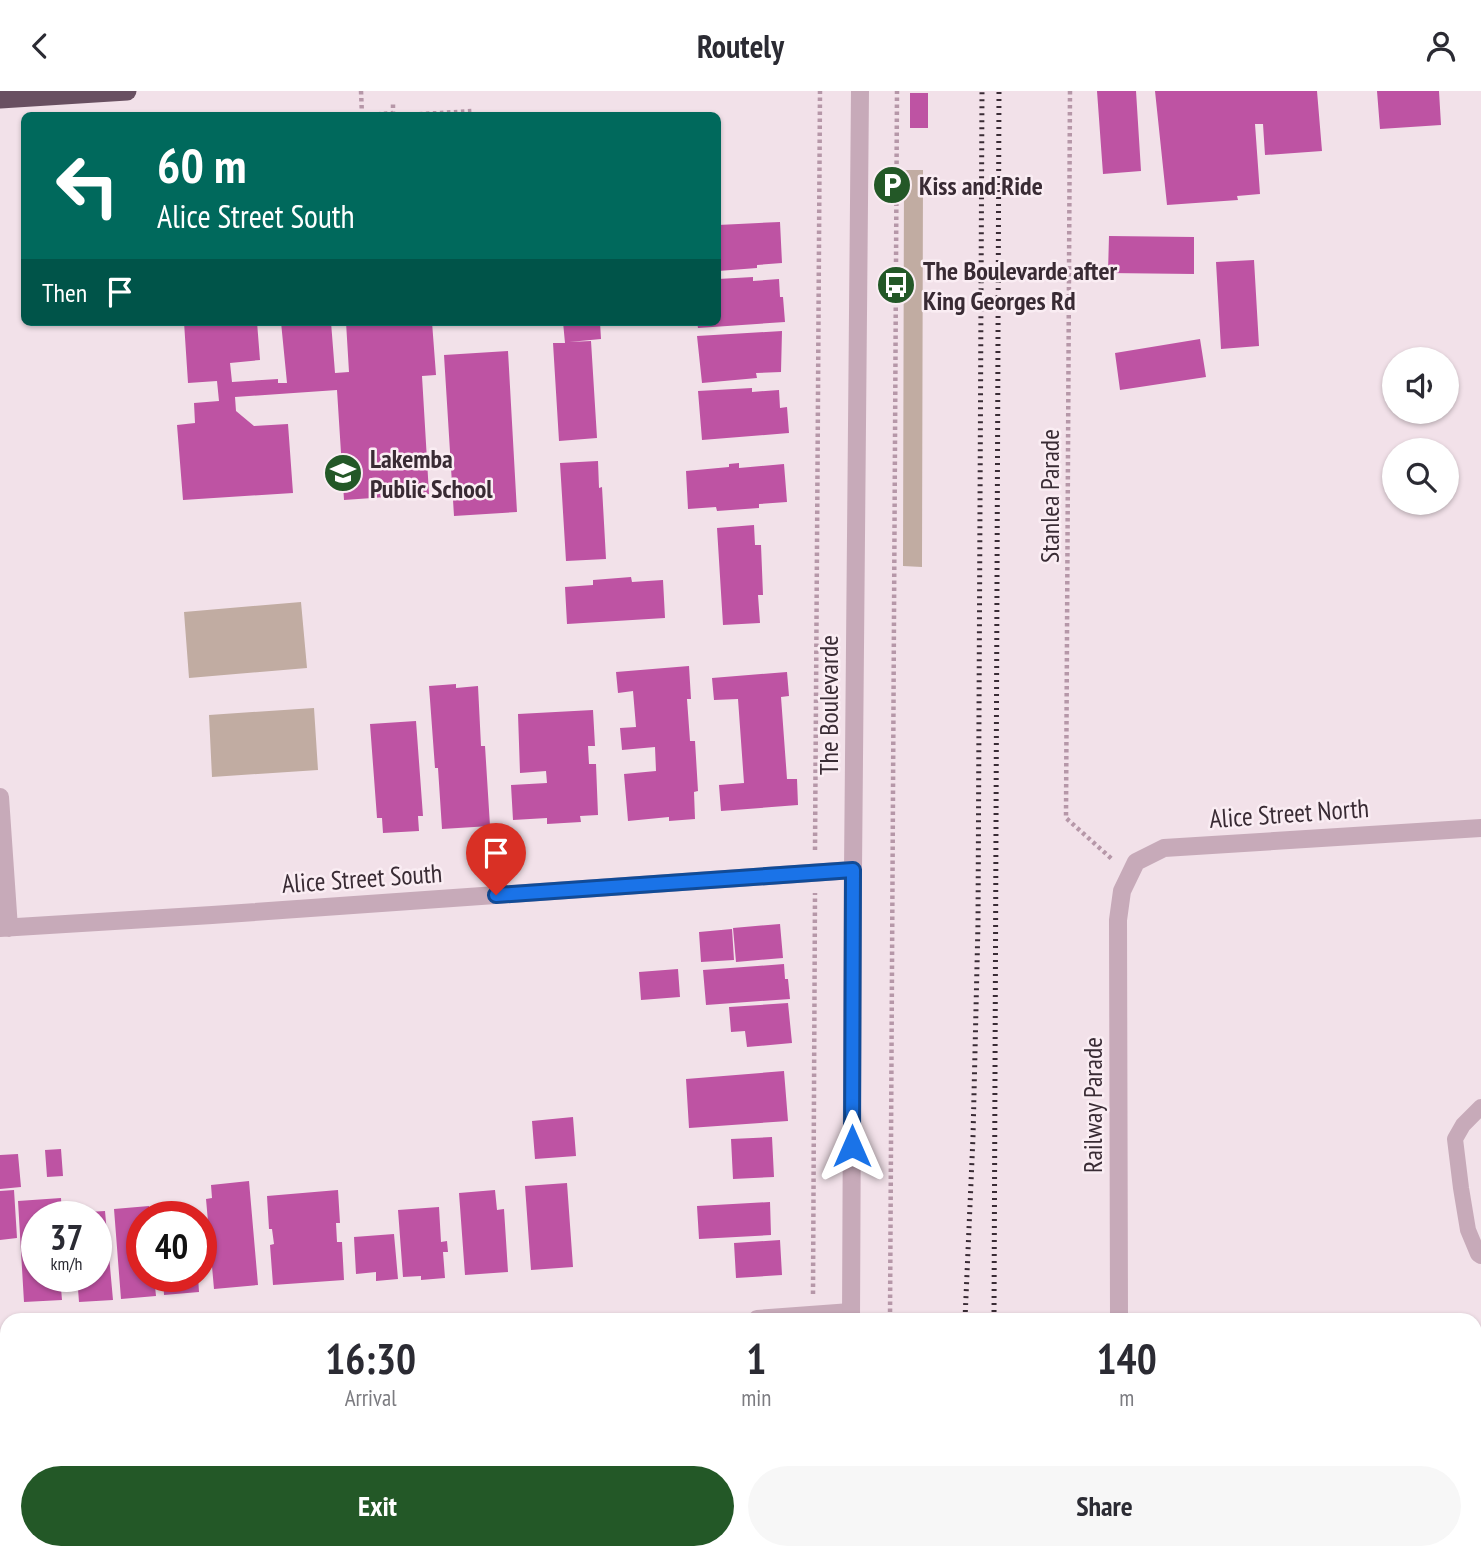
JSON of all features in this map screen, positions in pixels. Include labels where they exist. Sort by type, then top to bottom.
[{"type":"highway","points":[[0,99],[127,91]]},
{"type":"street","name":"The Boulevarde","points":[[851,1313],[860,91]]},
{"type":"street","points":[[0,797],[5,928]]},
{"type":"street","name":"Alice Street North","points":[[1125,883],[1136,862],[1164,848],[1481,828]]},
{"type":"street","name":"Alice Street South","points":[[5,928],[853,870]]},
{"type":"street","name":"Railway Parade","points":[[1119,1313],[1118,920],[1125,883]]},
{"type":"lane","points":[[1481,1107],[1462,1125],[1455,1139],[1468,1230],[1481,1256]]},
{"type":"path","points":[[361,91],[362,112]]},
{"type":"path","points":[[813,1313],[820,91]]},
{"type":"path","points":[[890,1313],[897,91]]},
{"type":"path","name":"Stanlea Parade","points":[[1070,91],[1066,818],[1125,883]]},
{"type":"path","points":[[393,104],[393,112]]},
{"type":"path","points":[[456,112],[473,112]]},
{"type":"shaded area","points":[[904,170],[923,170],[922,567],[903,566]]},
{"type":"shaded area","points":[[301,602],[307,668],[189,678],[184,612]]},
{"type":"shaded area","points":[[314,708],[318,770],[212,777],[209,715]]},
{"type":"building","points":[[1097,91],[1136,91],[1141,171],[1103,174]]},
{"type":"building","points":[[1155,91],[1317,91],[1322,151],[1265,155],[1263,124],[1255,124],[1260,194],[1237,196],[1238,200],[1167,205]]},
{"type":"building","points":[[1377,91],[1439,91],[1441,125],[1380,129]]},
{"type":"building","points":[[910,93],[928,93],[928,128],[910,128]]},
{"type":"building","points":[[780,222],[782,263],[721,271],[721,225]]},
{"type":"building","points":[[1109,236],[1194,237],[1194,274],[1108,273]]},
{"type":"building","points":[[1254,260],[1259,346],[1221,349],[1216,262]]},
{"type":"building","points":[[721,279],[779,279],[785,322],[698,328],[721,326]]},
{"type":"building","points":[[184,326],[257,326],[260,360],[230,363],[232,382],[278,379],[278,383],[287,383],[281,326],[331,326],[335,373],[349,372],[346,326],[432,326],[436,375],[422,376],[429,494],[344,500],[337,390],[235,397],[236,411],[254,426],[288,424],[293,493],[183,500],[177,425],[195,423],[194,403],[219,401],[217,381],[188,383]]},
{"type":"building","points":[[563,326],[600,326],[601,339],[569,342],[591,341],[597,438],[559,441],[553,343],[565,343]]},
{"type":"building","points":[[782,331],[781,372],[756,373],[757,378],[702,383],[697,336]]},
{"type":"building","points":[[1200,339],[1206,377],[1120,390],[1115,353]]},
{"type":"building","points":[[508,351],[517,512],[454,516],[444,355]]},
{"type":"building","points":[[752,388],[752,392],[779,390],[780,408],[787,407],[789,433],[702,440],[698,391]]},
{"type":"building","points":[[598,461],[606,559],[566,561],[560,463]]},
{"type":"building","points":[[739,463],[739,468],[784,464],[787,502],[759,504],[759,508],[717,511],[716,507],[688,509],[686,471],[729,467],[729,464]]},
{"type":"building","points":[[754,525],[755,545],[761,545],[763,595],[758,595],[760,623],[723,625],[717,528]]},
{"type":"building","points":[[631,577],[632,582],[663,580],[665,618],[567,624],[565,587],[593,585],[593,580]]},
{"type":"building","points":[[689,666],[691,699],[687,699],[690,741],[695,741],[698,791],[694,792],[695,819],[669,821],[669,817],[628,821],[624,774],[656,771],[655,747],[622,750],[620,728],[636,727],[633,691],[618,693],[616,672]]},
{"type":"building","points":[[787,672],[789,696],[781,697],[787,779],[797,779],[798,805],[721,811],[719,785],[744,783],[738,699],[714,700],[712,678]]},
{"type":"building","points":[[456,684],[456,688],[478,686],[481,746],[485,746],[490,826],[442,829],[429,686]]},
{"type":"building","points":[[593,710],[595,746],[588,746],[589,764],[596,764],[598,815],[580,816],[581,822],[547,824],[547,818],[513,820],[511,785],[547,783],[546,771],[520,773],[518,714]]},
{"type":"building","points":[[416,721],[423,816],[418,816],[419,831],[383,833],[382,818],[377,818],[370,724]]},
{"type":"building","points":[[780,924],[783,958],[736,962],[733,928]]},
{"type":"building","points":[[732,929],[734,960],[701,962],[699,932]]},
{"type":"building","points":[[784,964],[790,999],[706,1005],[703,970]]},
{"type":"building","points":[[678,969],[680,997],[641,1000],[639,972]]},
{"type":"building","points":[[788,1003],[792,1043],[747,1047],[745,1031],[731,1032],[729,1007]]},
{"type":"building","points":[[784,1071],[788,1121],[689,1128],[686,1079]]},
{"type":"building","points":[[573,1117],[576,1156],[535,1159],[532,1121]]},
{"type":"building","points":[[772,1137],[774,1177],[733,1179],[731,1139]]},
{"type":"building","points":[[61,1149],[63,1176],[47,1177],[45,1150]]},
{"type":"building","points":[[18,1154],[21,1187],[0,1189],[0,1155]]},
{"type":"building","points":[[249,1181],[258,1285],[217,1289],[217,1201],[206,1199],[212,1198],[211,1185]]},
{"type":"building","points":[[567,1183],[573,1267],[531,1270],[525,1186]]},
{"type":"building","points":[[14,1190],[17,1238],[0,1240],[0,1191]]},
{"type":"building","points":[[338,1190],[340,1223],[336,1223],[337,1242],[342,1242],[344,1280],[273,1285],[270,1245],[274,1244],[272,1229],[269,1229],[267,1196]]},
{"type":"building","points":[[495,1190],[497,1210],[504,1209],[508,1272],[465,1275],[459,1193]]},
{"type":"building","points":[[61,1198],[61,1201],[21,1201],[21,1252],[18,1201]]},
{"type":"building","points":[[770,1202],[771,1235],[699,1239],[697,1206]]},
{"type":"building","points":[[439,1207],[441,1242],[447,1241],[448,1252],[443,1252],[445,1278],[421,1280],[421,1276],[403,1277],[398,1210]]},
{"type":"building","points":[[126,1208],[126,1292],[156,1292],[156,1296],[121,1299],[114,1209]]},
{"type":"building","points":[[394,1234],[398,1279],[376,1281],[376,1272],[356,1274],[354,1237]]},
{"type":"building","points":[[780,1240],[782,1275],[736,1278],[734,1243]]},
{"type":"building","points":[[112,1289],[113,1300],[79,1302],[78,1292],[112,1292]]},
{"type":"building","points":[[23,1292],[61,1292],[62,1300],[24,1302]]},
{"type":"building","points":[[164,1292],[199,1292],[164,1295]]},
{"type":"railway","points":[[965,1313],[978,923],[982,91]]},
{"type":"railway","points":[[994,1313],[999,91]]},
{"type":"place","name":"Kiss and Ride","points":[[892,185]]},
{"type":"place","name":"The Boulevarde after King Georges Rd","points":[[896,285]]},
{"type":"place","name":"Lakemba Public School","points":[[343,473]]},
{"type":"route","points":[[496,895],[853,870],[852,1146]]}]
